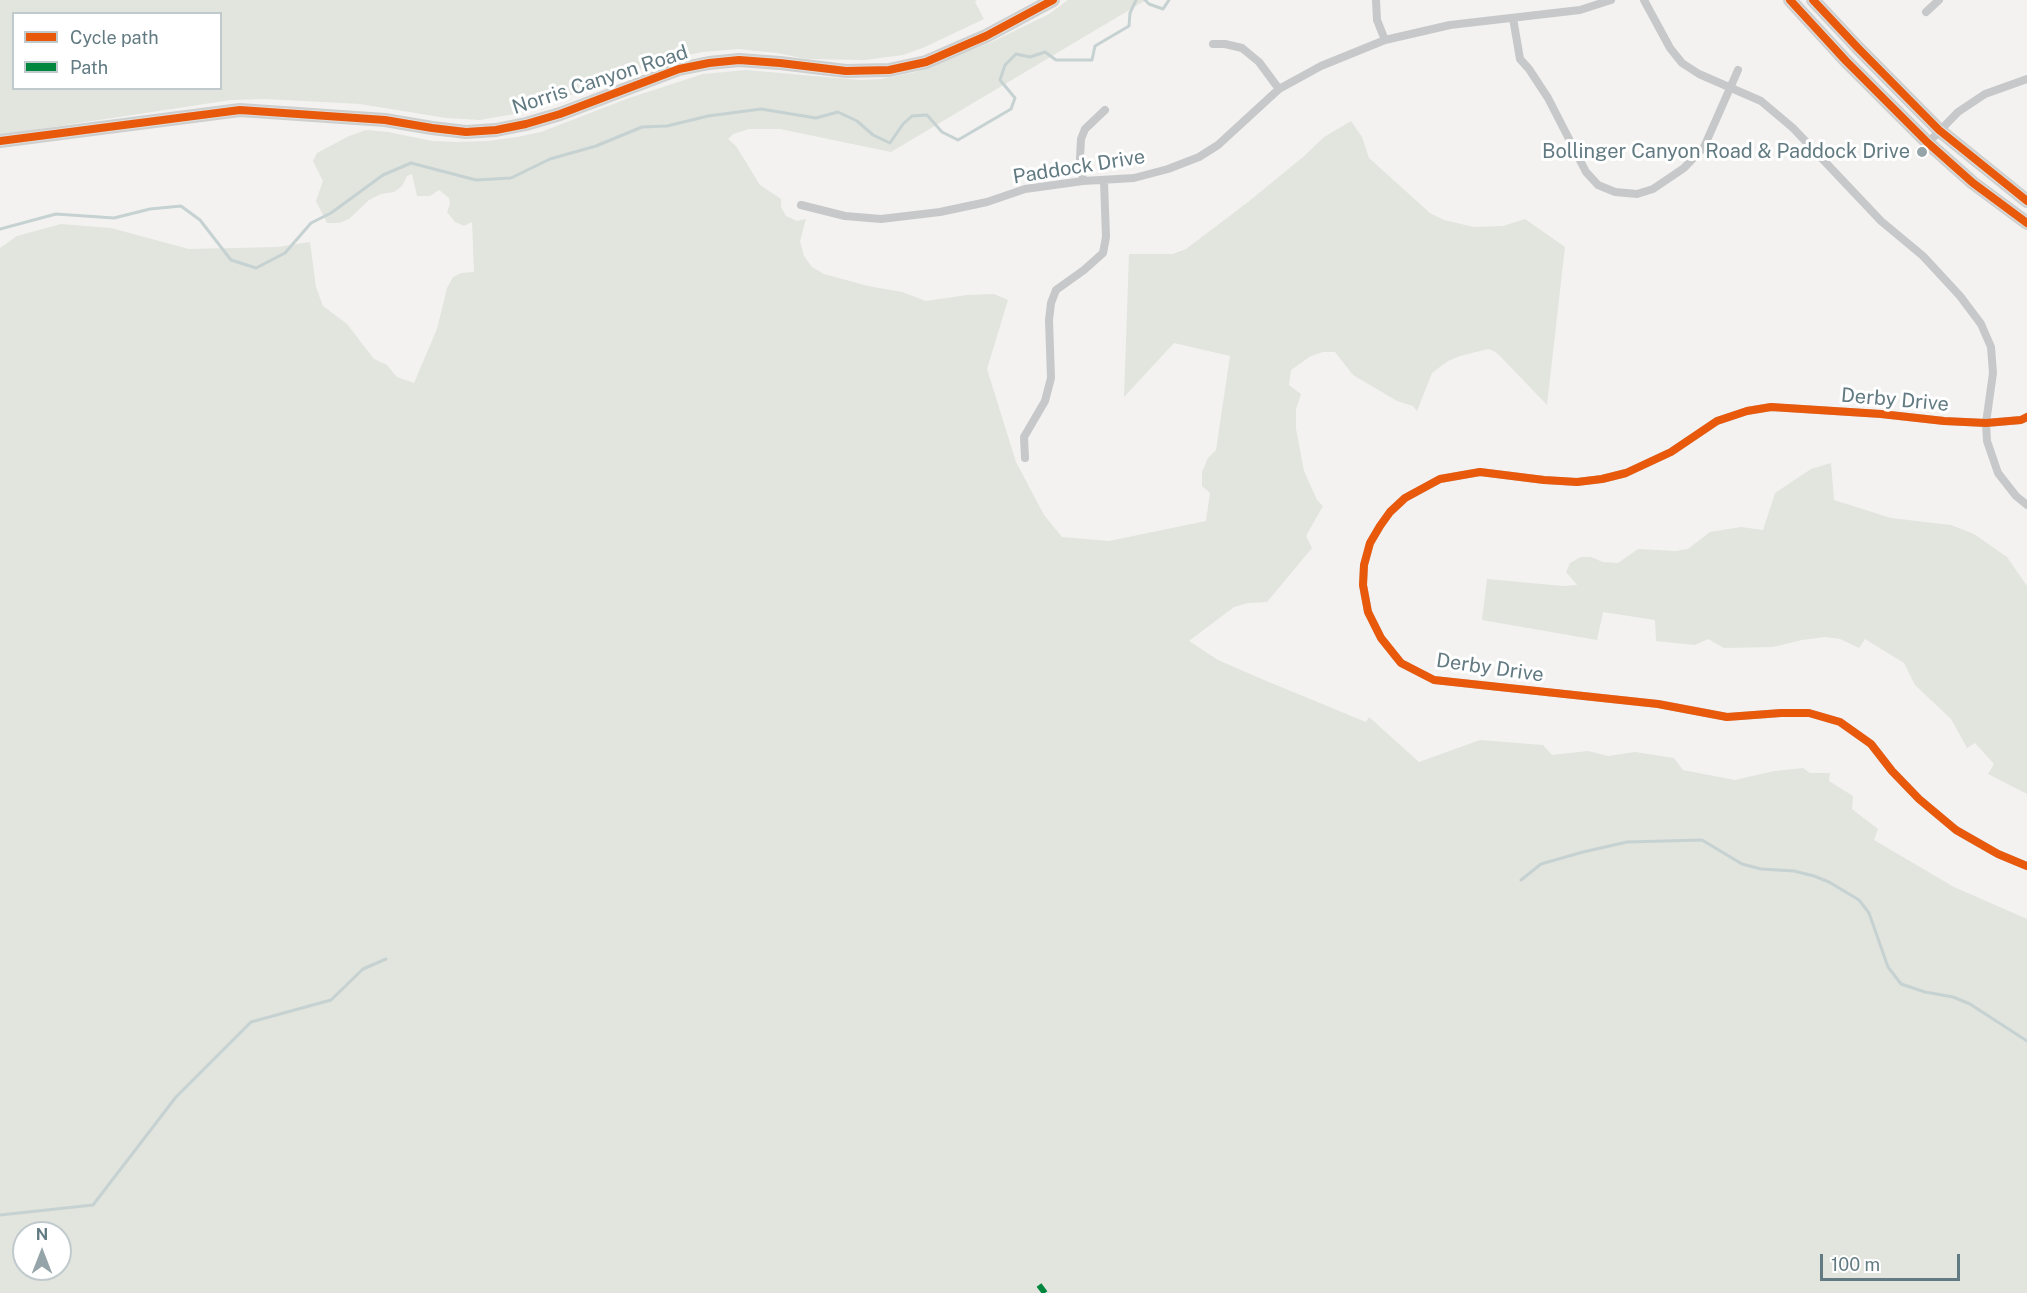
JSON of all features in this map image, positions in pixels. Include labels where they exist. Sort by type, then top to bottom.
[{"type":"street","name":"Norris Canyon Road","points":[[0,141],[240,110],[385,120],[432,129],[466,132],[496,130],[560,114],[679,69],[709,63],[739,60],[846,72],[889,70],[926,62],[986,36],[1053,0]]},
{"type":"street","points":[[1376,0],[1377,20],[1385,40]]},
{"type":"street","points":[[1577,0],[1580,10]]},
{"type":"street","name":"Paddock Drive","points":[[801,205],[845,216],[881,219],[940,212],[987,202],[1025,189],[1083,181],[1134,178],[1168,169],[1199,157],[1227,138],[1279,89],[1321,66],[1385,40],[1450,25],[1580,10],[1611,0]]},
{"type":"street","points":[[1644,0],[1670,48],[1682,63],[1699,74],[1761,101],[1793,128],[1881,221],[1923,256],[1960,296],[1981,324],[1990,347],[1994,373],[1986,423],[1987,441],[1998,473],[2016,496],[2027,505]]},
{"type":"street","points":[[1790,0],[1846,61],[1928,143],[1973,183],[2027,223]]},
{"type":"street","points":[[1813,0],[1939,130],[2027,201]]},
{"type":"street","points":[[1926,12],[1939,0]]},
{"type":"street","points":[[1513,18],[1520,59],[1548,98],[1586,172],[1598,185],[1615,192],[1637,194],[1653,189],[1684,168],[1704,147],[1738,70]]},
{"type":"street","points":[[1214,44],[1242,48],[1259,62],[1279,89]]},
{"type":"street","points":[[1928,143],[1958,112],[1985,94],[2027,79]]},
{"type":"street","points":[[1083,181],[1080,158],[1081,139],[1085,129],[1105,110]]},
{"type":"street","points":[[1025,458],[1024,437],[1045,401],[1052,378],[1049,320],[1051,303],[1056,290],[1103,253],[1106,237],[1104,181]]},
{"type":"street","name":"Derby Drive","points":[[2027,417],[2021,420],[1986,423],[1771,407],[1747,411],[1717,421],[1671,452],[1626,473],[1602,479],[1577,482],[1480,472],[1440,479],[1405,498],[1390,512],[1370,543],[1364,565],[1363,585],[1368,612],[1381,638],[1401,663],[1434,680],[1658,704],[1726,717],[1809,713],[1840,722],[1871,744],[1892,771],[1919,799],[1956,830],[1998,854],[2027,866]]},
{"type":"shaded area","points":[[0,0],[977,0],[975,2],[984,19],[903,55],[865,60],[807,59],[738,49],[703,52],[669,59],[525,112],[480,120],[446,118],[360,104],[265,99],[231,100],[0,135]]},
{"type":"shaded area","points":[[1068,0],[1146,0],[891,152],[780,129],[749,129],[733,134],[728,139],[736,146],[760,185],[781,199],[781,207],[786,216],[797,221],[806,219],[800,241],[804,256],[812,267],[824,274],[902,292],[926,301],[994,294],[1008,300],[987,369],[1016,462],[1044,515],[1062,537],[1109,541],[1206,521],[1210,493],[1202,486],[1202,472],[1208,458],[1216,450],[1230,356],[1174,343],[1124,397],[1129,254],[1173,254],[1186,249],[1248,202],[1324,137],[1351,121],[1362,137],[1369,158],[1430,213],[1444,220],[1474,227],[1503,226],[1525,219],[1565,247],[1547,405],[1500,356],[1488,349],[1448,361],[1432,373],[1417,411],[1413,406],[1397,401],[1353,375],[1335,352],[1323,352],[1311,356],[1291,370],[1289,385],[1301,394],[1296,409],[1296,429],[1304,471],[1317,500],[1323,506],[1306,536],[1312,548],[1267,602],[1248,603],[1234,607],[1189,641],[1218,660],[1264,680],[1366,722],[1369,717],[1419,762],[1480,740],[1543,745],[1552,755],[1588,751],[1608,756],[1635,752],[1674,758],[1683,770],[1735,780],[1774,771],[1803,768],[1810,773],[1830,773],[1829,781],[1853,796],[1852,809],[1878,829],[1874,840],[1954,887],[2027,919],[2027,1293],[0,1293],[0,248],[17,236],[61,224],[111,228],[189,249],[278,247],[310,242],[316,287],[323,306],[347,324],[374,359],[387,365],[397,377],[414,383],[437,329],[447,288],[453,277],[461,273],[474,272],[472,222],[464,226],[455,222],[447,212],[450,204],[449,198],[439,190],[430,196],[417,196],[412,174],[407,176],[402,186],[394,192],[381,194],[369,200],[349,219],[339,223],[327,223],[316,201],[323,181],[313,161],[317,153],[366,130],[432,141],[488,141],[517,137],[541,132],[629,98],[703,74],[746,70],[860,80],[881,79],[916,72],[992,42],[1049,14]]},
{"type":"shaded area","points":[[1831,463],[1834,500],[1891,518],[1951,525],[1974,534],[2007,557],[2027,586],[2027,794],[1988,774],[1994,764],[1975,743],[1967,748],[1951,719],[1915,685],[1904,663],[1865,639],[1859,648],[1840,639],[1825,637],[1773,647],[1724,648],[1708,639],[1695,645],[1656,641],[1655,620],[1603,612],[1597,640],[1482,620],[1487,579],[1563,586],[1577,585],[1566,572],[1570,563],[1581,557],[1618,563],[1638,549],[1675,551],[1688,549],[1710,532],[1741,527],[1763,530],[1775,493],[1811,469]]},
{"type":"waterway","points":[[0,229],[56,214],[114,218],[150,209],[181,206],[200,220],[231,260],[256,268],[285,253],[311,223],[331,213],[383,175],[411,163],[476,180],[511,178],[550,159],[596,146],[642,127],[667,126],[708,116],[761,109],[816,118],[838,112],[857,121],[873,135],[890,143],[903,124],[912,116],[927,115],[942,132],[958,140],[1011,109],[1015,98],[1000,80],[1005,65],[1016,54],[1030,57],[1045,52],[1056,60],[1092,60],[1095,46],[1129,26],[1130,13],[1136,0]]},
{"type":"waterway","points":[[1145,0],[1163,9],[1169,0]]},
{"type":"waterway","points":[[1521,880],[1541,864],[1627,842],[1702,840],[1742,864],[1761,869],[1794,871],[1814,876],[1859,900],[1869,913],[1888,967],[1901,984],[1925,992],[1953,997],[1970,1004],[2027,1041]]},
{"type":"waterway","points":[[0,1215],[93,1205],[176,1097],[251,1022],[331,1000],[363,969],[386,959]]},
{"type":"marked path","points":[[1039,1285],[1045,1293]]},
{"type":"cycle path","points":[[0,141],[240,110],[385,120],[466,132],[496,130],[560,114],[679,69],[709,63],[739,60],[846,71],[889,70],[926,62],[986,36],[1053,0]]},
{"type":"cycle path","points":[[1790,0],[1846,61],[1928,143],[1973,183],[2027,223]]},
{"type":"cycle path","points":[[1813,0],[1939,130],[2027,201]]},
{"type":"cycle path","points":[[2027,417],[2021,420],[1986,423],[1771,407],[1747,411],[1717,421],[1671,452],[1626,473],[1602,479],[1577,482],[1480,472],[1440,479],[1405,498],[1390,512],[1370,543],[1364,565],[1363,585],[1368,612],[1381,638],[1401,663],[1434,680],[1658,704],[1727,717],[1809,713],[1840,722],[1871,744],[1892,771],[1919,799],[1956,830],[1998,854],[2027,866]]},
{"type":"place","name":"Bollinger Canyon Road & Paddock Drive","points":[[1922,152]]}]
